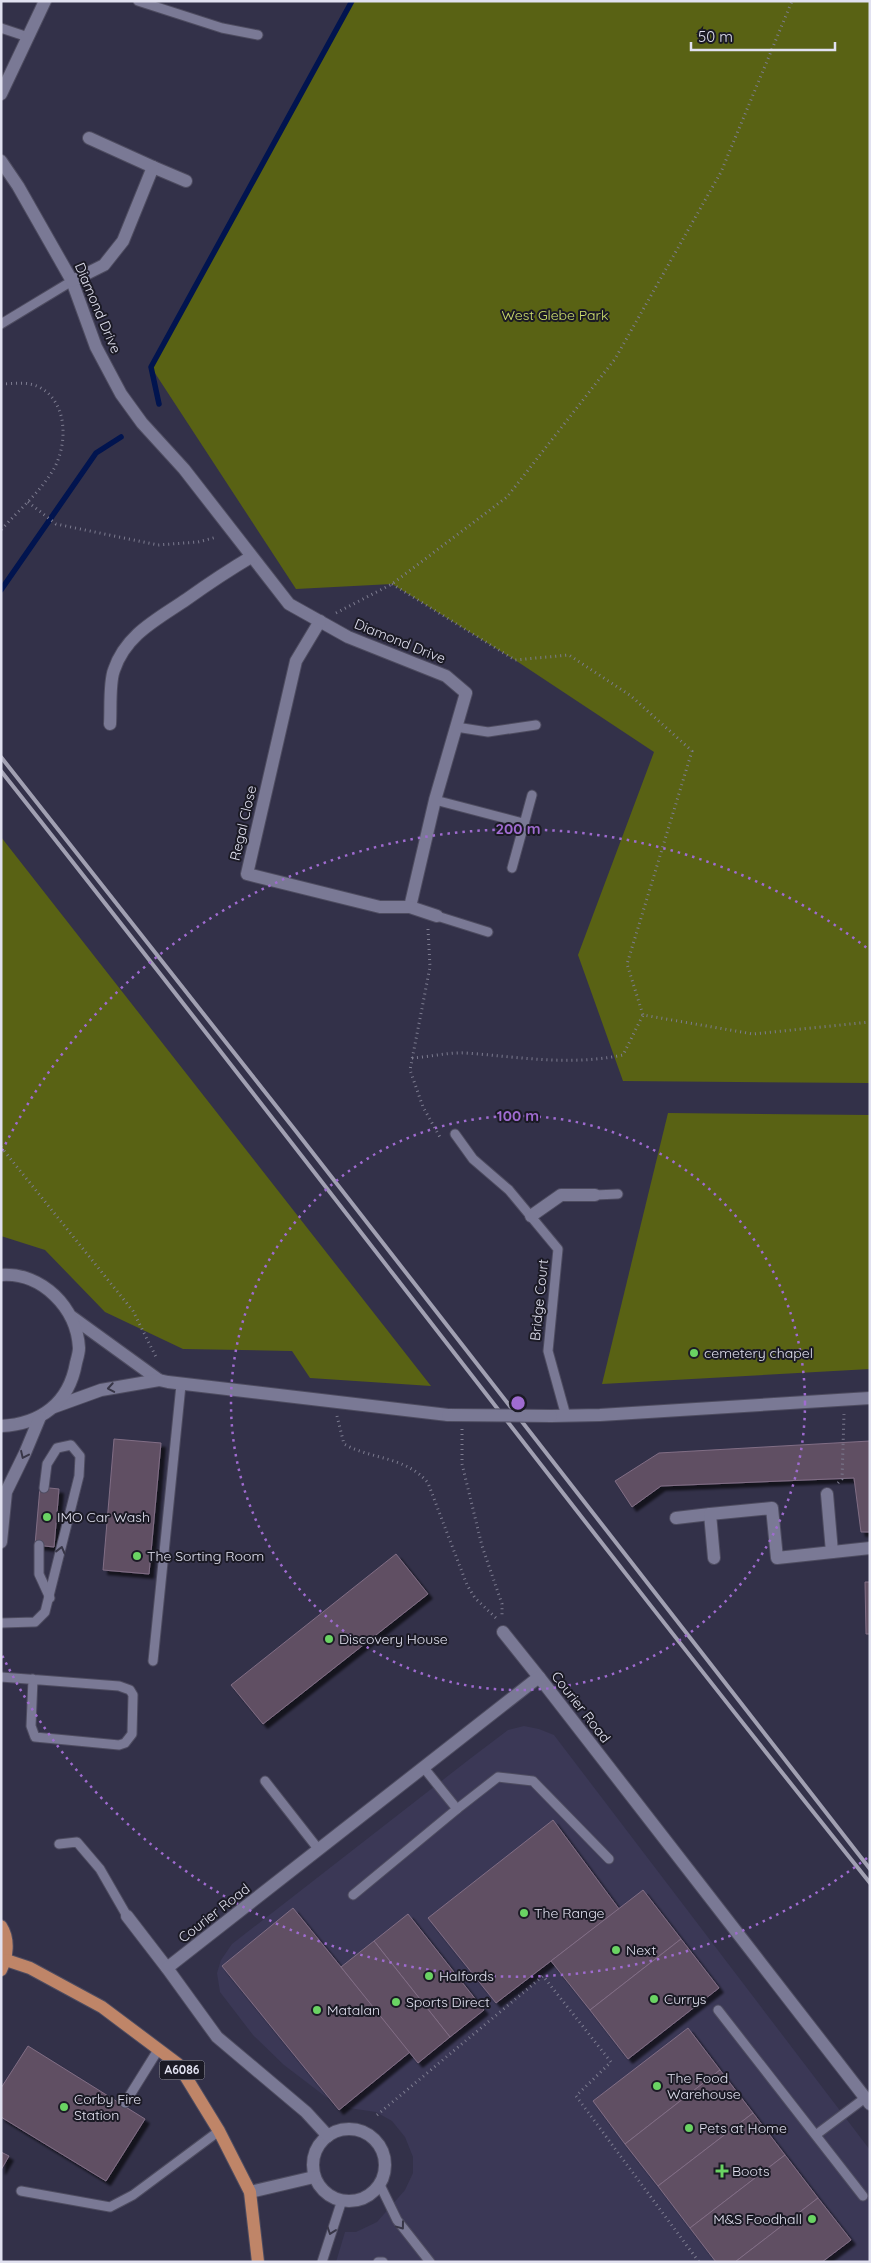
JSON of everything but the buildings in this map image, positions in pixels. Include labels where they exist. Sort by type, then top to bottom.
[{"type":"main road","name":"A6086","points":[[1,1926],[7,1944],[3,1965],[30,1968],[102,2007],[178,2064],[219,2131],[250,2192],[258,2262]]},
{"type":"street","points":[[1,94],[45,1]]},
{"type":"street","points":[[89,138],[186,181]]},
{"type":"street","name":"Diamond Drive","points":[[1,161],[18,186],[72,281],[96,347],[122,394],[142,423],[184,469],[289,604],[348,637],[446,676],[466,693],[456,727]]},
{"type":"street","points":[[72,281],[104,265],[123,241],[154,167]]},
{"type":"street","points":[[110,724],[113,671],[124,651],[138,632],[154,618],[251,557]]},
{"type":"street","name":"Regal Close","points":[[320,621],[296,660],[247,874],[380,908],[410,907],[432,914]]},
{"type":"street","points":[[410,907],[435,800],[456,727]]},
{"type":"street","points":[[531,1216],[561,1195],[595,1195]]},
{"type":"street","points":[[1,1275],[11,1274],[36,1281],[57,1296],[72,1317],[163,1381]]},
{"type":"street","points":[[54,1407],[73,1381],[75,1373],[79,1349],[72,1317]]},
{"type":"street","points":[[1,1426],[18,1425],[40,1417],[54,1407],[101,1390],[163,1381],[181,1385],[454,1415],[566,1416],[870,1398]]},
{"type":"street","points":[[1,1542],[4,1486],[25,1453],[40,1417]]},
{"type":"street","points":[[827,1494],[832,1552]]},
{"type":"street","points":[[676,1518],[772,1508],[777,1558],[870,1548]]},
{"type":"street","points":[[710,1514],[714,1558]]},
{"type":"street","points":[[504,1632],[539,1677]]},
{"type":"street","name":"Courier Road","points":[[167,1968],[539,1677],[867,2101]]},
{"type":"street","points":[[127,1916],[217,2037],[306,2112],[328,2136]]},
{"type":"street","points":[[341,2130],[356,2130],[369,2135],[381,2146],[386,2162],[385,2175],[380,2185],[370,2197],[356,2201],[342,2200],[330,2196],[319,2187],[314,2177],[312,2160],[319,2146],[328,2136],[341,2130]]},
{"type":"street","points":[[250,2192],[314,2177]]},
{"type":"lane","points":[[138,1],[222,28],[258,35]]},
{"type":"lane","points":[[1,28],[28,37]]},
{"type":"lane","points":[[1,324],[72,281]]},
{"type":"lane","points":[[456,727],[488,732],[536,725]]},
{"type":"lane","points":[[512,868],[523,822],[532,795]]},
{"type":"lane","points":[[435,800],[523,822]]},
{"type":"lane","points":[[432,914],[488,932]]},
{"type":"lane","name":"Bridge Court","points":[[455,1134],[473,1159],[509,1190],[558,1249],[548,1351],[566,1416]]},
{"type":"lane","points":[[595,1195],[618,1194]]},
{"type":"lane","points":[[153,1661],[181,1385]]},
{"type":"lane","points":[[1,1623],[35,1622],[45,1612],[79,1476],[80,1456],[72,1445],[57,1448],[47,1464],[44,1488]]},
{"type":"lane","points":[[39,1545],[38,1574],[50,1598]]},
{"type":"lane","points":[[1,1677],[33,1679],[119,1686],[130,1690],[133,1695],[132,1734],[129,1739],[119,1745],[35,1737],[31,1726],[33,1679]]},
{"type":"lane","points":[[424,1768],[457,1809]]},
{"type":"lane","points":[[353,1895],[498,1777],[532,1781],[609,1859]]},
{"type":"lane","points":[[265,1781],[319,1850]]},
{"type":"lane","points":[[59,1844],[77,1842],[100,1869],[127,1916]]},
{"type":"lane","points":[[718,2010],[817,2134],[862,2196]]},
{"type":"lane","points":[[125,2103],[158,2050]]},
{"type":"lane","points":[[817,2134],[867,2101]]},
{"type":"lane","points":[[20,2191],[110,2207],[133,2195],[219,2131]]},
{"type":"lane","points":[[380,2185],[397,2220],[430,2262]]},
{"type":"lane","points":[[322,2262],[342,2200]]},
{"type":"lane","points":[[378,2262],[383,2262]]},
{"type":"path","points":[[320,621],[392,584],[507,497],[615,360],[721,172],[792,1]]},
{"type":"path","points":[[1,384],[21,383],[38,386],[51,394],[59,407],[63,435],[60,453],[53,470],[28,502],[1,530]]},
{"type":"path","points":[[28,502],[56,524],[158,545],[198,542],[216,538],[232,530]]},
{"type":"path","points":[[392,584],[515,660],[569,655],[631,696],[692,752],[627,964],[643,1015],[623,1055],[569,1062],[463,1053],[412,1058]]},
{"type":"path","points":[[432,914],[430,967],[410,1070],[424,1107],[443,1142],[455,1134]]},
{"type":"path","points":[[643,1015],[753,1034],[870,1022]]},
{"type":"path","points":[[1,1147],[134,1311],[163,1381]]},
{"type":"path","points":[[827,1494],[842,1479],[842,1443],[846,1399]]},
{"type":"path","points":[[336,1402],[344,1444],[360,1452],[389,1458],[408,1466],[420,1473],[428,1483],[467,1584],[475,1598],[494,1618],[503,1621],[502,1604],[482,1546],[462,1464],[463,1436],[454,1415]]},
{"type":"path","points":[[378,2116],[543,1976],[611,2062],[576,2096],[699,2262]]},
{"type":"shaded area","points":[[524,1726],[554,1735],[870,2150],[870,2262],[336,2262],[345,2232],[356,2232],[377,2222],[405,2190],[413,2173],[413,2157],[405,2137],[392,2121],[376,2112],[349,2108],[326,2097],[284,2065],[253,2035],[220,1992],[217,1973],[221,1960],[232,1944],[471,1758],[508,1730]]},
{"type":"green space","name":"West Glebe Park","points":[[352,1],[870,1],[870,1083],[623,1081],[578,955],[654,752],[515,660],[392,584],[296,589],[151,367]]},
{"type":"green space","points":[[1,837],[431,1386],[310,1378],[292,1351],[183,1349],[105,1312],[45,1250],[1,1236]]},
{"type":"green space","points":[[668,1113],[870,1115],[870,1369],[602,1384]]},
{"type":"waterway","points":[[159,404],[151,367],[352,1]]},
{"type":"waterway","points":[[1,590],[96,453],[121,437]]},
{"type":"railway","points":[[1,757],[295,1130],[870,1869]]},
{"type":"railway","points":[[1,771],[651,1606],[870,1883]]},
{"type":"place","name":"cemetery chapel","points":[[694,1353]]},
{"type":"place","name":"IMO Car Wash","points":[[47,1517]]},
{"type":"place","name":"The Sorting Room","points":[[137,1556]]},
{"type":"place","name":"Discovery House","points":[[329,1639]]},
{"type":"place","name":"The Range","points":[[524,1913]]},
{"type":"place","name":"Next","points":[[616,1950]]},
{"type":"place","name":"Halfords","points":[[429,1976]]},
{"type":"place","name":"Currys","points":[[654,1999]]},
{"type":"place","name":"Sports Direct","points":[[396,2002]]},
{"type":"place","name":"Matalan","points":[[317,2010]]},
{"type":"place","name":"The Food Warehouse","points":[[657,2086]]},
{"type":"place","name":"Corby Fire Station","points":[[64,2107]]},
{"type":"place","name":"Pets at Home","points":[[689,2128]]},
{"type":"place","name":"Boots","points":[[722,2171]]},
{"type":"place","name":"M&S Foodhall","points":[[812,2219]]}]
